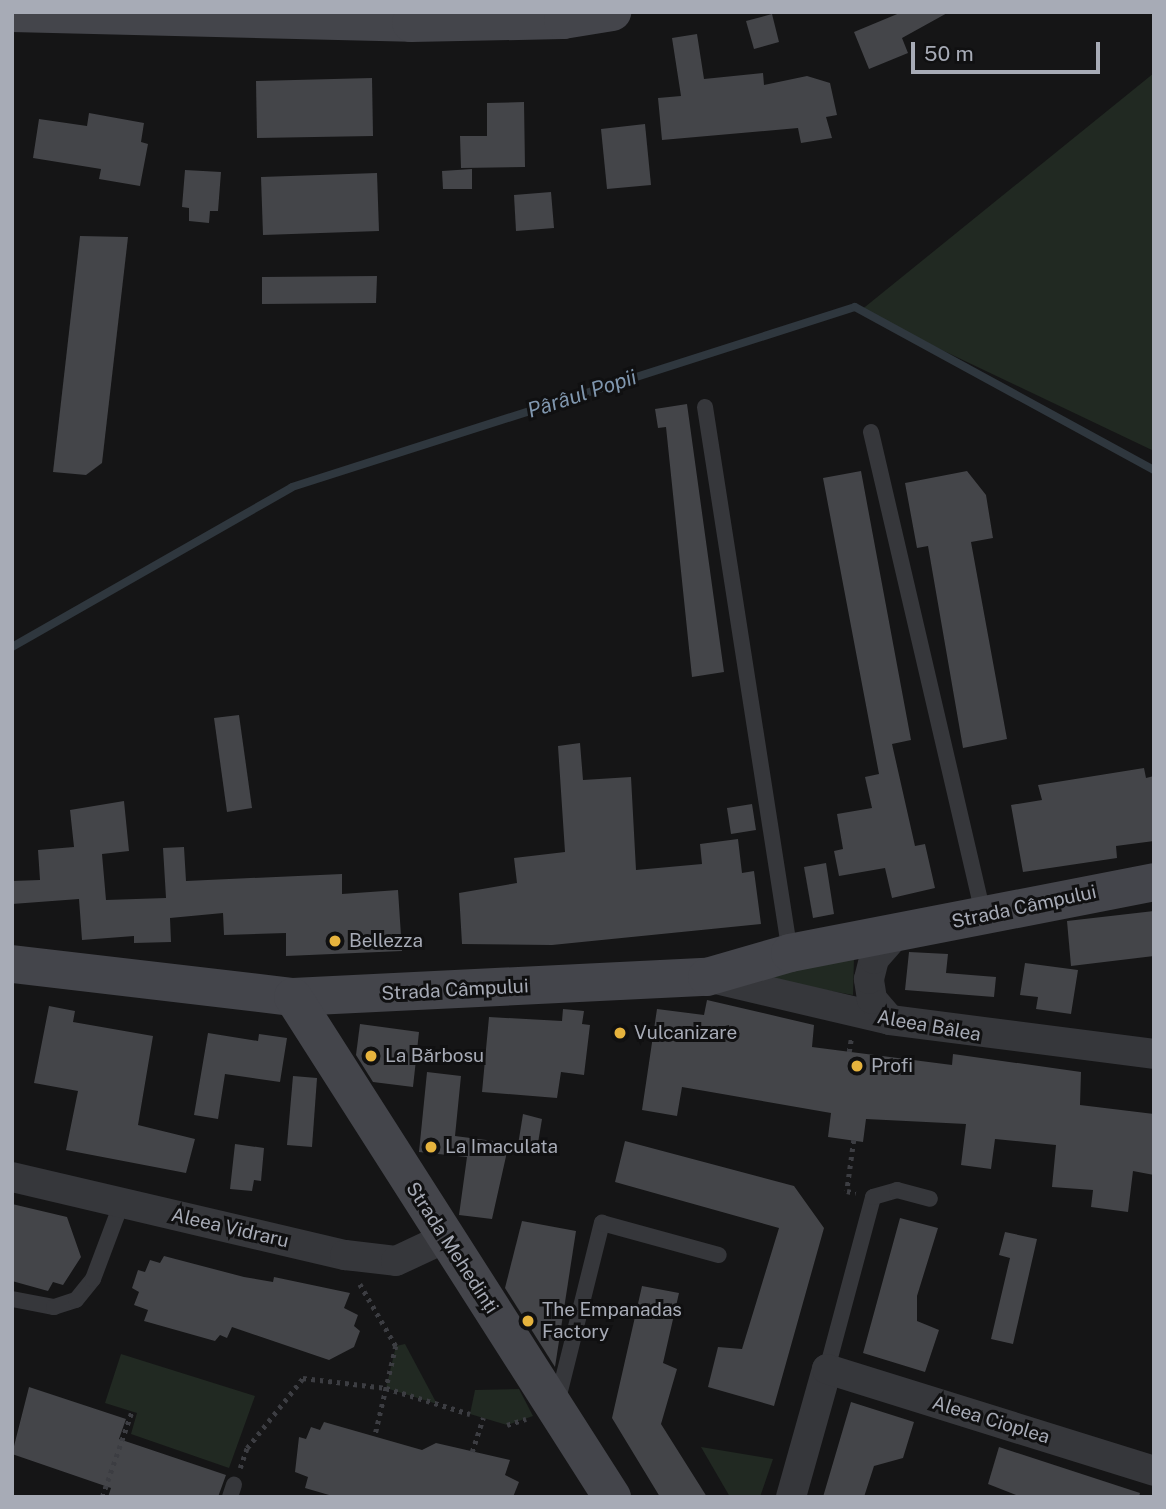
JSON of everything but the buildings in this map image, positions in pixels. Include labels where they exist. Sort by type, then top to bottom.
[{"type":"street","points":[[12,13],[563,20],[612,12]]},
{"type":"street","name":"Strada Câmpului","points":[[12,964],[293,998],[707,978],[790,953],[894,936],[983,915],[1154,882]]},
{"type":"street","points":[[890,1020],[872,999],[869,979],[874,959],[894,936]]},
{"type":"street","name":"Aleea Bâlea","points":[[707,978],[890,1020],[1154,1054]]},
{"type":"street","name":"Strada Mehedinți","points":[[293,998],[612,1497]]},
{"type":"street","name":"Aleea Vidraru","points":[[12,1177],[345,1255],[396,1261],[445,1238]]},
{"type":"street","points":[[790,1497],[827,1369]]},
{"type":"street","name":"Aleea Cioplea","points":[[827,1369],[1154,1471]]},
{"type":"lane","points":[[705,407],[790,953]]},
{"type":"lane","points":[[871,432],[983,915]]},
{"type":"lane","points":[[827,1369],[873,1197],[897,1190],[930,1199]]},
{"type":"lane","points":[[12,1299],[54,1307],[76,1300],[93,1279],[122,1202]]},
{"type":"lane","points":[[555,1409],[602,1223],[719,1255]]},
{"type":"path","points":[[849,1052],[852,1032]]},
{"type":"path","points":[[854,1140],[847,1191],[873,1197]]},
{"type":"path","points":[[345,1255],[396,1346],[375,1436]]},
{"type":"path","points":[[232,1491],[247,1448],[303,1378],[386,1388],[470,1414]]},
{"type":"path","points":[[102,1497],[132,1412]]},
{"type":"path","points":[[472,1452],[483,1418]]},
{"type":"shaded area","points":[[1154,73],[1154,451],[860,311]]},
{"type":"shaded area","points":[[854,958],[853,995],[759,978]]},
{"type":"shaded area","points":[[405,1344],[437,1404],[386,1388],[396,1346]]},
{"type":"shaded area","points":[[121,1354],[255,1396],[229,1468],[131,1434],[137,1413],[105,1403]]},
{"type":"shaded area","points":[[519,1389],[533,1416],[507,1425],[470,1414],[475,1390]]},
{"type":"shaded area","points":[[701,1447],[773,1459],[760,1497],[730,1497]]},
{"type":"waterway","name":"Pârâul Popii","points":[[12,647],[292,487],[855,307],[1154,470]]},
{"type":"place","name":"Bellezza","points":[[335,941]]},
{"type":"place","name":"Vulcanizare","points":[[620,1033]]},
{"type":"place","name":"La Bărbosu","points":[[371,1056]]},
{"type":"place","name":"Profi","points":[[857,1066]]},
{"type":"place","name":"La Imaculata","points":[[431,1147]]},
{"type":"place","name":"The Empanadas Factory","points":[[528,1321]]}]
